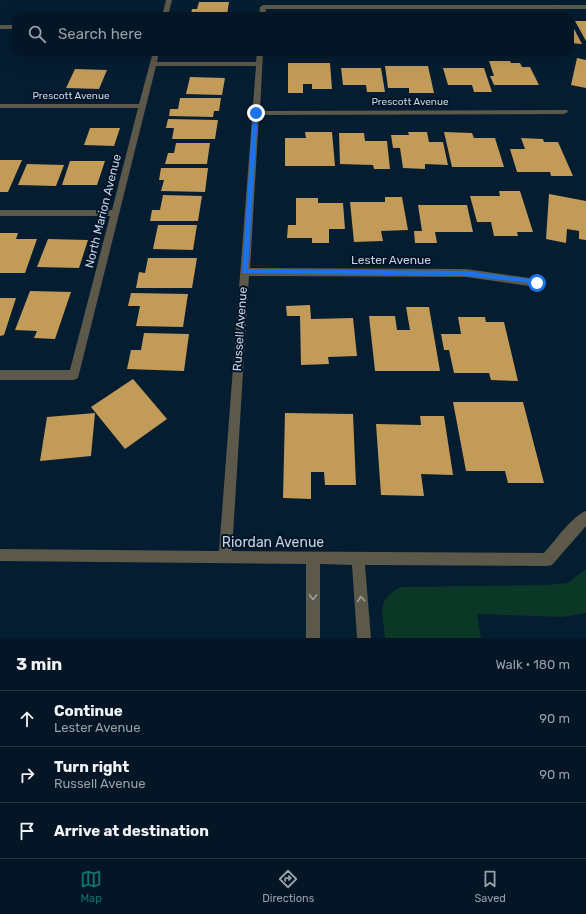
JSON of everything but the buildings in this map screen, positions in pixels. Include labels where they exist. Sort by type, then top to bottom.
[{"type":"street","points":[[166,12],[169,0]]},
{"type":"street","points":[[356,0],[357,7]]},
{"type":"street","points":[[557,0],[561,7]]},
{"type":"street","points":[[262,12],[263,7],[586,7]]},
{"type":"street","points":[[0,27],[12,27]]},
{"type":"street","name":"North Marion Avenue","points":[[0,375],[74,375],[155,56]]},
{"type":"street","name":"Russell Avenue","points":[[224,558],[260,56]]},
{"type":"street","points":[[153,64],[259,64]]},
{"type":"street","name":"Prescott Avenue","points":[[0,106],[142,106]]},
{"type":"street","name":"Prescott Avenue","points":[[256,113],[564,112]]},
{"type":"street","points":[[0,213],[115,213]]},
{"type":"street","name":"Lester Avenue","points":[[244,272],[466,274],[537,283]]},
{"type":"street","name":"Riordan Avenue","points":[[0,555],[547,560],[567,536],[586,517]]},
{"type":"street","points":[[313,558],[313,638]]},
{"type":"street","points":[[358,558],[364,638]]},
{"type":"green space","points":[[586,569],[586,613],[563,617],[477,614],[481,638],[385,638],[382,608],[387,597],[400,587],[545,585],[567,583]]},
{"type":"route","points":[[256,113],[244,272],[466,274],[488,275],[537,283]]}]
